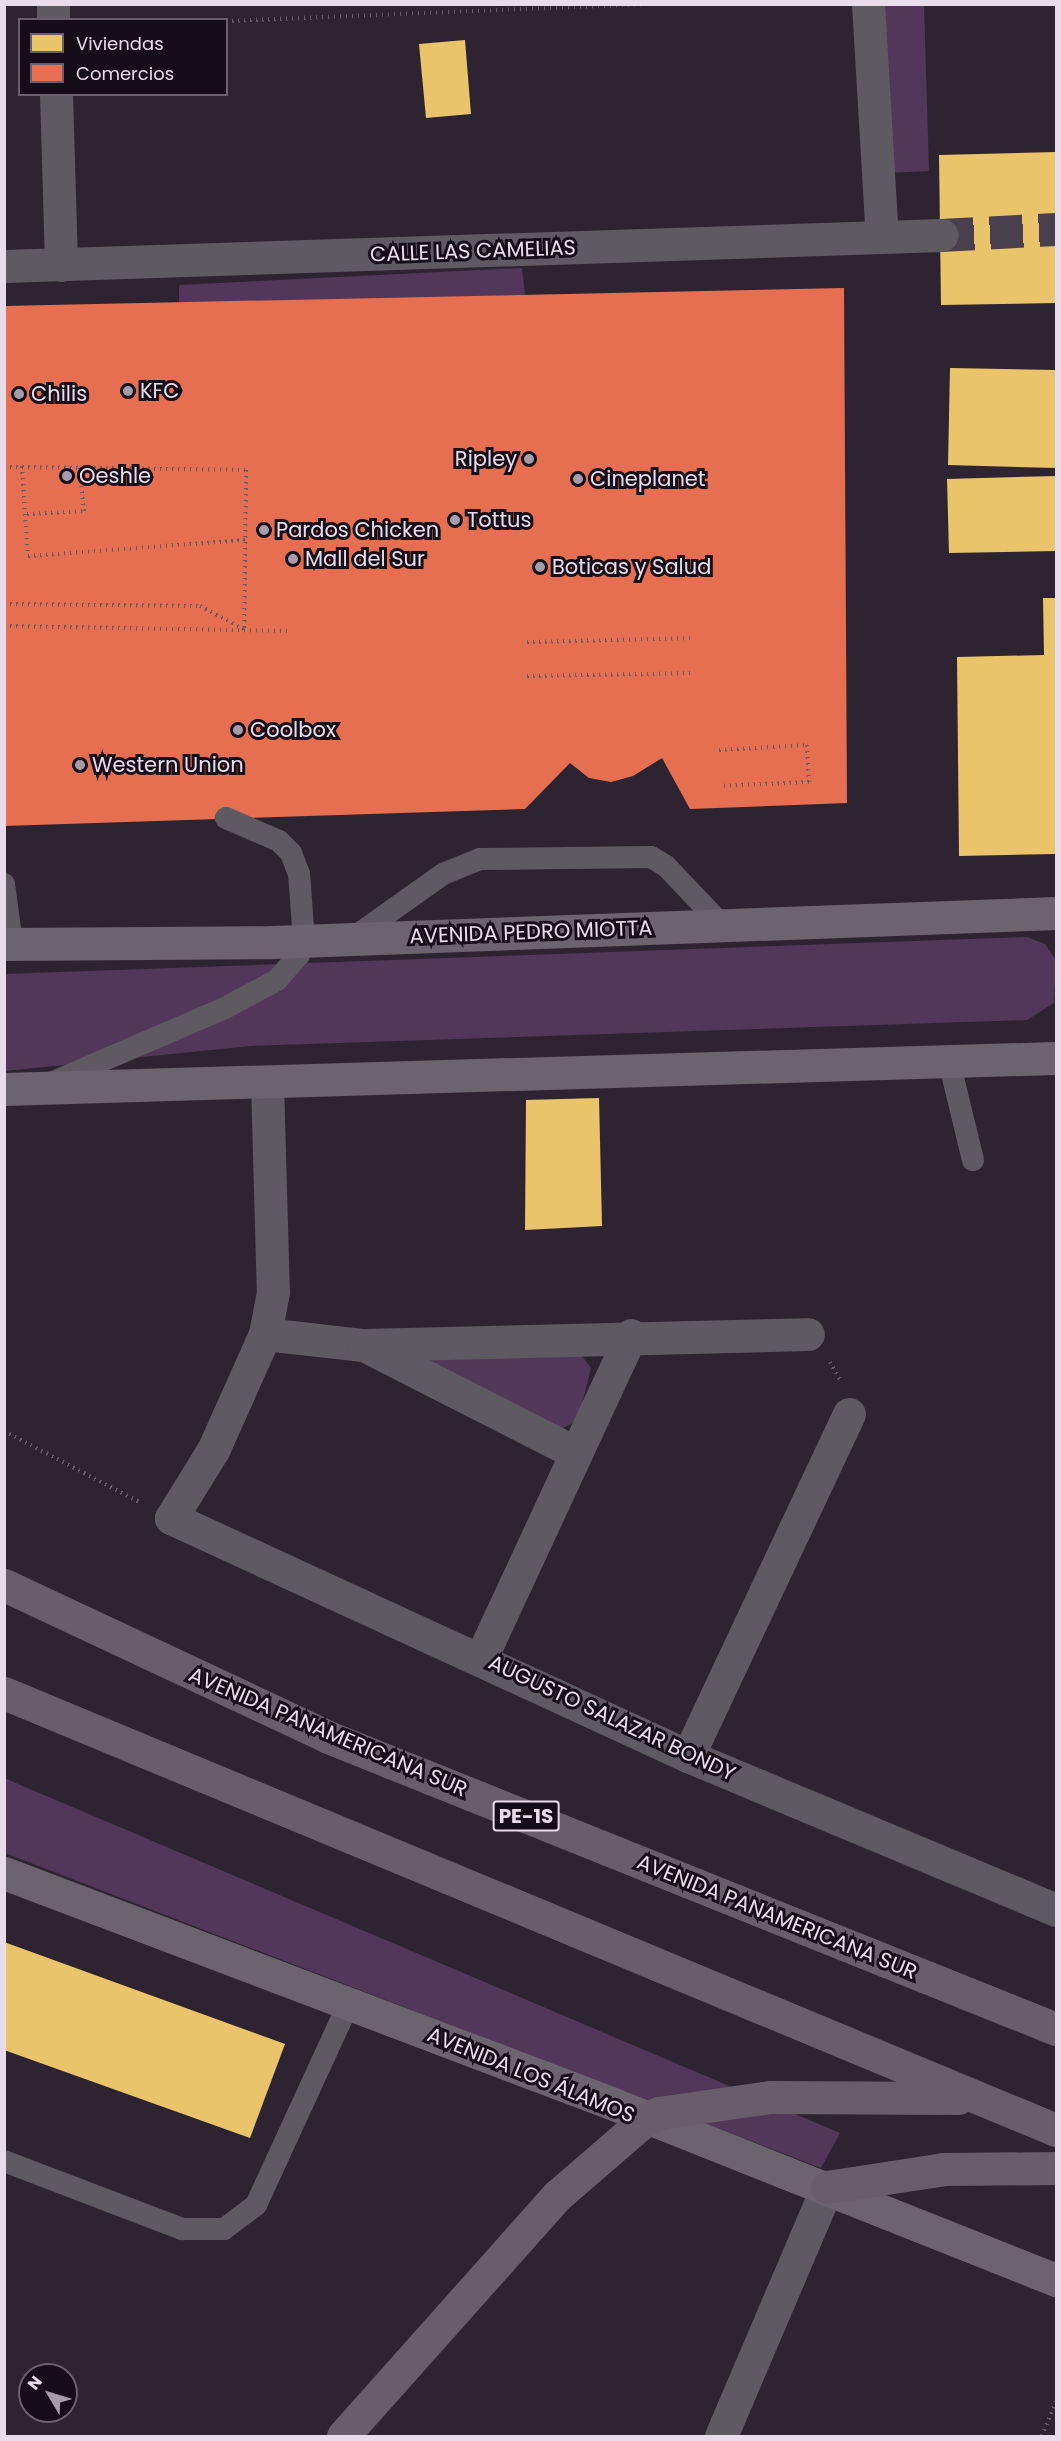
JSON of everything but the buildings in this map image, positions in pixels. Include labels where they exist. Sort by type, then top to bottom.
[{"type":"highway","name":"AVENIDA PANAMERICANA SUR","points":[[4,1585],[328,1737],[1056,2029]]},
{"type":"highway","points":[[4,1693],[974,2098],[1056,2130]]},
{"type":"highway","points":[[343,2436],[396,2383],[558,2195],[645,2120],[659,2113],[770,2097],[974,2098]]},
{"type":"highway","points":[[827,2187],[944,2169],[1056,2168]]},
{"type":"main road","name":"AVENIDA PEDRO MIOTTA","points":[[8,944],[304,940],[1056,913]]},
{"type":"main road","points":[[4,1089],[950,1061],[1051,1056]]},
{"type":"main road","name":"AVENIDA LOS ÁLAMOS","points":[[4,1873],[349,2003],[645,2120],[827,2187],[1056,2280]]},
{"type":"street","points":[[868,4],[882,237]]},
{"type":"street","points":[[56,96],[61,265]]},
{"type":"street","name":"CALLE LAS CAMELIAS","points":[[4,266],[940,235]]},
{"type":"street","points":[[171,1518],[213,1450],[265,1334],[273,1292],[267,1082]]},
{"type":"street","points":[[265,1334],[363,1345],[631,1335],[807,1334]]},
{"type":"street","points":[[481,1658],[631,1335]]},
{"type":"street","points":[[363,1345],[576,1453]]},
{"type":"street","points":[[688,1756],[849,1414]]},
{"type":"street","name":"AUGUSTO SALAZAR BONDY","points":[[171,1518],[481,1658],[688,1756],[1056,1910]]},
{"type":"street","points":[[721,2436],[827,2187]]},
{"type":"lane","points":[[40,1088],[277,980],[299,955],[304,940],[298,874],[291,853],[279,840],[226,818]]},
{"type":"lane","points":[[354,938],[444,874],[480,860],[651,857],[666,866],[722,925]]},
{"type":"lane","points":[[4,884],[8,944]]},
{"type":"lane","points":[[950,1061],[974,1160]]},
{"type":"lane","points":[[4,2161],[182,2229],[224,2229],[256,2205],[349,2003]]},
{"type":"path","points":[[228,21],[645,4]]},
{"type":"path","points":[[27,514],[84,511],[80,464]]},
{"type":"path","points":[[4,467],[80,464],[246,470],[244,629]]},
{"type":"path","points":[[22,466],[28,556],[245,540]]},
{"type":"path","points":[[4,604],[200,606],[244,629]]},
{"type":"path","points":[[4,626],[291,631]]},
{"type":"path","points":[[527,642],[692,638]]},
{"type":"path","points":[[527,676],[693,673]]},
{"type":"path","points":[[718,750],[807,746],[809,782],[720,786]]},
{"type":"path","points":[[807,1334],[837,1370],[849,1414]]},
{"type":"path","points":[[4,1431],[171,1518]]},
{"type":"path","points":[[1042,2436],[1056,2401]]},
{"type":"shaded area","points":[[882,5],[924,5],[929,171],[887,173]]},
{"type":"shaded area","points":[[522,268],[525,295],[179,305],[179,285]]},
{"type":"shaded area","points":[[1027,937],[1045,944],[1056,960],[1054,1003],[1027,1020],[250,1046],[5,1071],[4,974]]},
{"type":"shaded area","points":[[431,1352],[579,1352],[591,1368],[578,1420],[556,1432],[427,1361]]},
{"type":"shaded area","points":[[4,1778],[840,2133],[821,2168],[5,1853]]},
{"type":"tunnel","points":[[941,235],[1056,229]]},
{"type":"place","name":"KFC","points":[[128,391]]},
{"type":"place","name":"Chilis","points":[[19,394]]},
{"type":"place","name":"Ripley","points":[[529,459]]},
{"type":"place","name":"Oeshle","points":[[67,476]]},
{"type":"place","name":"Cineplanet","points":[[578,479]]},
{"type":"place","name":"Tottus","points":[[455,520]]},
{"type":"place","name":"Pardos Chicken","points":[[264,530]]},
{"type":"place","name":"Mall del Sur","points":[[293,559]]},
{"type":"place","name":"Boticas y Salud","points":[[540,567]]},
{"type":"place","name":"Coolbox","points":[[238,730]]},
{"type":"place","name":"Western Union","points":[[80,765]]}]
